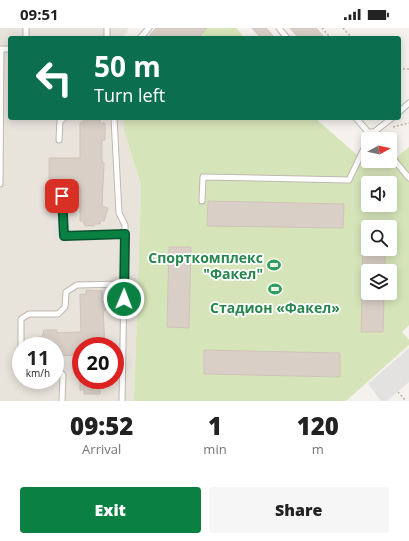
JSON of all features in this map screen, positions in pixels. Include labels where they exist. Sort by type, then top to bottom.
[{"type":"lane","points":[[142,36],[149,28]]},
{"type":"lane","points":[[279,28],[285,36]]},
{"type":"lane","points":[[0,184],[1,49],[8,49]]},
{"type":"lane","points":[[401,110],[409,103]]},
{"type":"lane","points":[[59,140],[60,121],[61,120]]},
{"type":"lane","points":[[114,120],[119,213],[125,225],[122,401]]},
{"type":"lane","points":[[358,120],[368,132]]},
{"type":"lane","points":[[373,132],[389,120]]},
{"type":"lane","points":[[202,201],[202,177],[349,180],[361,155]]},
{"type":"lane","points":[[397,163],[409,178]]},
{"type":"lane","points":[[62,196],[64,236],[125,234]]},
{"type":"lane","points":[[22,337],[22,319],[29,314],[58,314],[65,307],[66,292],[77,285],[124,284]]},
{"type":"lane","points":[[62,389],[62,401]]},
{"type":"path","points":[[322,28],[329,36]]},
{"type":"path","points":[[343,28],[350,36]]},
{"type":"path","points":[[398,392],[406,401]]},
{"type":"shaded area","points":[[0,28],[129,28],[124,36],[8,36],[8,120],[124,120],[124,130],[141,185],[134,401],[0,401]]},
{"type":"shaded area","points":[[70,191],[72,239],[54,240],[52,192]]},
{"type":"shaded area","points":[[409,348],[409,382],[387,401],[381,401],[368,384]]},
{"type":"green space","points":[[207,28],[236,28],[243,36],[200,36]]},
{"type":"green space","name":"Спорткомплекс \"Факел\"","points":[[124,120],[317,120],[356,154],[361,156],[361,168],[397,168],[397,157],[409,147],[409,325],[402,332],[409,340],[409,345],[346,401],[134,401],[141,185],[124,130]]},
{"type":"building","points":[[156,28],[207,28],[200,36],[149,36]]},
{"type":"building","points":[[252,28],[266,28],[273,36],[259,36]]},
{"type":"building","points":[[290,28],[316,28],[323,36],[297,36]]},
{"type":"building","points":[[84,120],[100,120],[100,123],[105,123],[105,140],[102,140],[102,163],[104,163],[102,206],[108,208],[104,221],[100,221],[100,224],[94,224],[94,226],[85,226],[83,221],[80,221],[80,188],[49,187],[49,158],[80,158],[80,123],[82,123]]},
{"type":"building","points":[[208,201],[344,204],[343,228],[207,226]]},
{"type":"building","points":[[169,247],[191,247],[189,328],[167,327]]},
{"type":"building","points":[[363,256],[385,256],[385,264],[362,264]]},
{"type":"building","points":[[86,290],[102,291],[102,302],[105,301],[106,310],[103,310],[104,337],[72,337],[72,355],[64,356],[64,337],[42,337],[44,330],[57,330],[57,333],[81,332],[80,294],[86,294]]},
{"type":"building","points":[[362,300],[384,300],[383,332],[361,332]]},
{"type":"building","points":[[204,350],[340,353],[340,377],[204,374]]},
{"type":"building","points":[[100,389],[100,394],[84,394],[84,390],[80,390]]},
{"type":"place","name":"Спорткомплекс \"Факел\"","points":[[274,265]]},
{"type":"place","name":"Стадион «Факел»","points":[[275,289]]},
{"type":"route","points":[[62,196],[64,236],[125,234],[124,299]]}]
